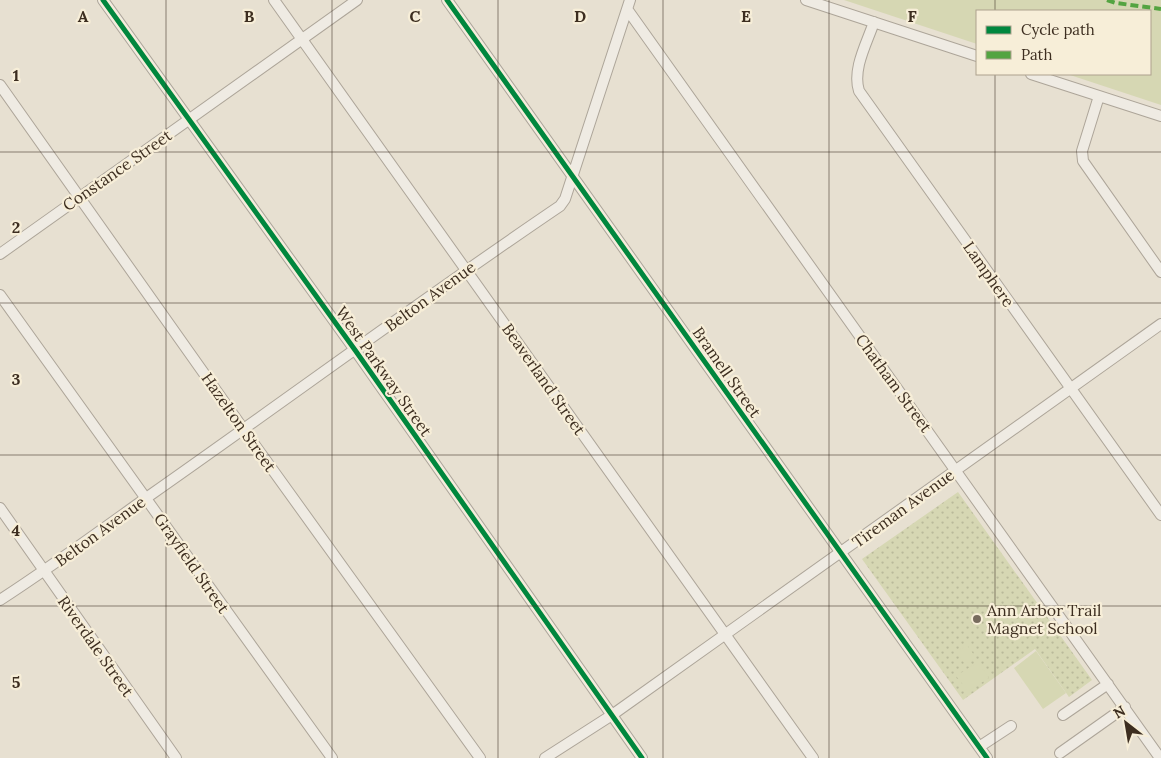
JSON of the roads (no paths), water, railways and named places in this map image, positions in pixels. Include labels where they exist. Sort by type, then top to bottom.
[{"type":"street","name":"West Parkway Street","points":[[103,0],[355,350],[642,758]]},
{"type":"street","name":"Beaverland Street","points":[[274,0],[813,758]]},
{"type":"street","name":"Constance Street","points":[[0,254],[357,0]]},
{"type":"street","name":"Bramell Street","points":[[447,0],[987,758]]},
{"type":"street","points":[[806,0],[976,56]]},
{"type":"street","name":"Belton Avenue","points":[[0,600],[44,572],[466,270],[560,206],[565,198],[629,4]]},
{"type":"street","name":"Chatham Street","points":[[629,4],[1160,758]]},
{"type":"street","name":"Lamphere","points":[[874,22],[857,73],[857,83],[860,91],[1161,515]]},
{"type":"street","points":[[1034,75],[1161,116]]},
{"type":"street","name":"Hazelton Street","points":[[0,85],[244,430],[480,758]]},
{"type":"street","points":[[1099,96],[1082,151],[1083,161],[1161,272]]},
{"type":"street","name":"Grayfield Street","points":[[0,295],[332,758]]},
{"type":"street","name":"Tireman Avenue","points":[[545,758],[612,716],[1161,324]]},
{"type":"street","name":"Riverdale Street","points":[[0,508],[176,758]]},
{"type":"street","points":[[1063,715],[1108,684]]},
{"type":"street","points":[[1060,753],[1124,707]]},
{"type":"street","points":[[979,747],[1011,726]]},
{"type":"place","name":"Ann Arbor Trail Magnet School","points":[[977,619]]}]
